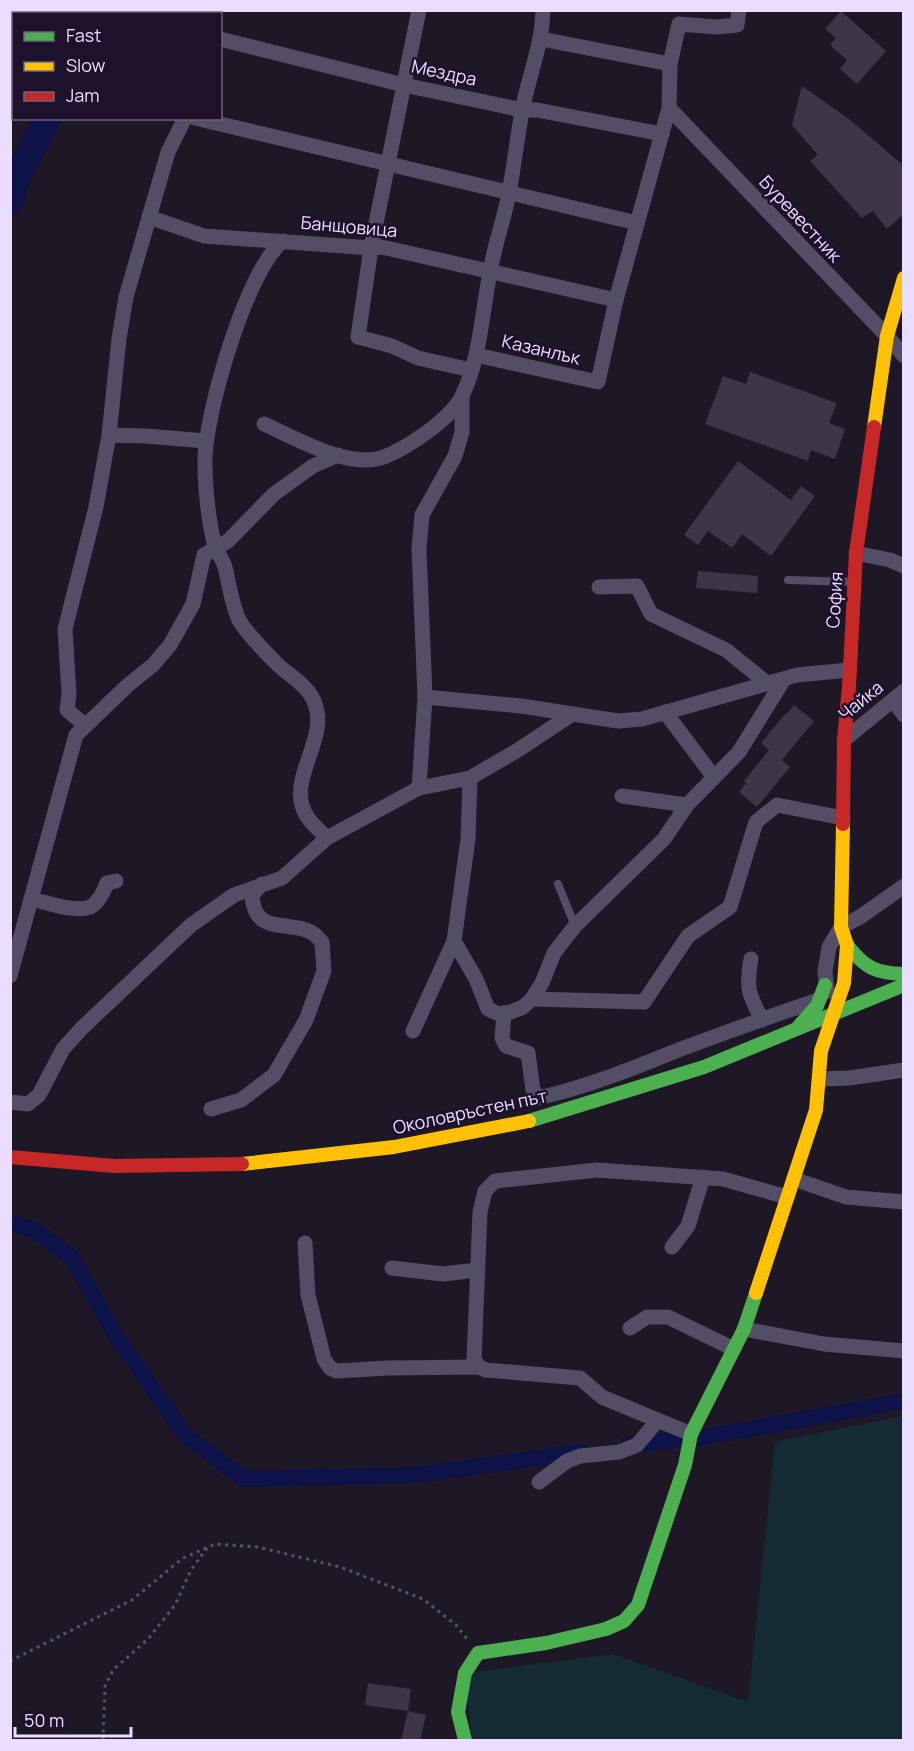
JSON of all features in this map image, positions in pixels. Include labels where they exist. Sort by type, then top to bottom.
[{"type":"street","points":[[371,248],[419,10]]},
{"type":"street","points":[[419,788],[424,697],[419,548],[422,515],[455,456],[462,432],[462,398],[473,362],[490,270],[509,194],[522,110],[541,39],[543,10]]},
{"type":"street","points":[[616,300],[669,108],[670,64],[680,24],[717,27],[737,25],[739,10]]},
{"type":"street","points":[[541,39],[670,64]]},
{"type":"street","name":"Мездра","points":[[222,40],[404,86],[522,110],[537,110],[662,134]]},
{"type":"street","name":"Буревестник","points":[[669,108],[887,336],[903,356]]},
{"type":"street","points":[[86,725],[67,710],[69,694],[65,629],[96,507],[109,435],[119,339],[126,297],[168,152],[184,120]]},
{"type":"street","points":[[203,120],[388,166],[637,223]]},
{"type":"street","name":"Банщовица","points":[[149,217],[204,236],[382,247],[616,300]]},
{"type":"street","points":[[283,241],[274,248],[247,296],[230,344],[206,441],[204,465],[210,524],[239,619],[278,665],[299,683],[315,703],[318,723],[315,741],[299,791],[307,818],[327,838]]},
{"type":"street","name":"Казанлък","points":[[371,248],[358,337],[392,346],[418,358],[473,362],[598,382],[616,300]]},
{"type":"street","name":"София","points":[[847,945],[841,927],[844,740],[856,553],[887,336],[903,278]]},
{"type":"street","points":[[264,424],[354,460],[382,458],[429,430],[462,398]]},
{"type":"street","points":[[109,435],[206,441]]},
{"type":"street","points":[[10,976],[75,735],[128,685],[153,665],[170,645],[193,604],[204,555],[228,541],[274,494],[313,466],[338,455]]},
{"type":"street","points":[[856,553],[890,560],[903,566]]},
{"type":"street","points":[[599,587],[637,586],[651,614],[726,650],[768,684]]},
{"type":"street","points":[[424,697],[521,706],[618,721],[642,719],[797,675],[849,670]]},
{"type":"street","points":[[454,942],[476,979],[488,1009],[499,1014],[523,1008],[542,983],[554,952],[575,926],[664,839],[687,805],[739,752],[784,679]]},
{"type":"street","points":[[898,696],[903,715]]},
{"type":"street","name":"Чайка","points":[[844,740],[898,696]]},
{"type":"street","points":[[665,712],[713,776]]},
{"type":"street","points":[[10,1102],[28,1104],[39,1095],[63,1050],[82,1028],[191,925],[234,895],[282,878],[327,838],[419,788],[470,778],[571,715]]},
{"type":"street","points":[[413,1031],[454,942],[468,839],[470,778]]},
{"type":"street","points":[[622,796],[687,805]]},
{"type":"street","points":[[531,999],[644,1002],[688,936],[730,907],[756,822],[777,805],[843,818]]},
{"type":"street","points":[[31,899],[71,908],[90,907],[102,895],[107,883],[116,881]]},
{"type":"street","points":[[211,1109],[241,1100],[274,1075],[306,1020],[324,971],[322,942],[311,932],[285,926],[275,927],[258,914],[252,906],[252,894],[262,884]]},
{"type":"street","points":[[796,1029],[822,992],[829,947],[841,927],[860,917],[903,886]]},
{"type":"street","points":[[847,945],[862,965],[887,974],[903,974]]},
{"type":"street","points":[[465,1740],[458,1712],[465,1673],[478,1653],[546,1643],[606,1629],[624,1621],[638,1605],[685,1465],[691,1434],[744,1329],[816,1110],[821,1051],[844,983],[847,945]]},
{"type":"street","points":[[751,959],[747,979],[749,994],[762,1020]]},
{"type":"street","name":"Околовръстен път","points":[[10,1155],[114,1166],[244,1164],[394,1147],[521,1123],[704,1067],[903,985]]},
{"type":"street","points":[[504,1013],[502,1038],[507,1047],[528,1053],[533,1090],[538,1098],[568,1091],[631,1070],[762,1020],[822,992]]},
{"type":"street","points":[[822,992],[834,1012]]},
{"type":"street","points":[[820,1079],[849,1078],[903,1070]]},
{"type":"street","points":[[479,1367],[474,1359],[480,1212],[485,1191],[495,1181],[597,1170],[723,1179],[787,1197]]},
{"type":"street","points":[[672,1246],[688,1226],[703,1178]]},
{"type":"street","points":[[794,1179],[846,1197],[903,1202]]},
{"type":"street","points":[[305,1243],[308,1294],[324,1359],[330,1368],[337,1371],[432,1366],[479,1367],[486,1370],[580,1378],[602,1396],[653,1426],[691,1434]]},
{"type":"street","points":[[392,1268],[443,1274],[477,1270]]},
{"type":"street","points":[[630,1328],[647,1317],[668,1317],[734,1349]]},
{"type":"street","points":[[744,1329],[824,1344],[903,1351]]},
{"type":"street","points":[[540,1482],[567,1461],[580,1456],[619,1452],[638,1445],[653,1426]]},
{"type":"lane","points":[[788,580],[854,582]]},
{"type":"lane","points":[[558,884],[575,926]]},
{"type":"path","points":[[10,1661],[132,1600],[183,1558],[215,1544],[258,1547],[330,1564],[423,1599],[456,1625],[478,1653]]},
{"type":"path","points":[[103,1740],[105,1686],[113,1670],[148,1639],[175,1605],[191,1570],[208,1546]]},
{"type":"shaded area","points":[[903,1416],[903,1740],[472,1740],[465,1673],[613,1654],[748,1702],[775,1442]]},
{"type":"building","points":[[841,11],[886,51],[857,84],[840,69],[847,60],[830,45],[836,38],[825,29]]},
{"type":"building","points":[[802,86],[849,119],[903,165],[903,215],[887,229],[873,211],[862,218],[810,161],[818,155],[792,125]]},
{"type":"building","points":[[750,372],[837,403],[829,423],[845,429],[835,459],[811,450],[808,461],[705,424],[723,376],[746,384]]},
{"type":"building","points":[[738,461],[791,500],[801,486],[815,496],[771,556],[742,534],[732,548],[708,531],[698,545],[684,535]]},
{"type":"building","points":[[698,571],[758,576],[757,593],[696,588]]},
{"type":"building","points":[[794,705],[814,721],[782,760],[790,767],[757,807],[739,792],[746,783],[744,781],[769,750],[761,743]]},
{"type":"building","points":[[368,1683],[411,1689],[408,1711],[365,1705]]},
{"type":"building","points":[[408,1711],[426,1715],[420,1740],[401,1740]]},
{"type":"waterway","points":[[10,201],[19,172],[47,120]]},
{"type":"waterway","points":[[10,1223],[35,1230],[72,1258],[114,1333],[185,1435],[244,1479],[416,1475],[583,1452]]},
{"type":"waterway","points":[[700,1438],[904,1401]]},
{"type":"waterway","points":[[626,1446],[682,1439]]},
{"type":"traffic: fast","points":[[847,945],[859,959],[871,968],[904,974]]},
{"type":"traffic: fast","points":[[799,1026],[817,1006],[825,985]]},
{"type":"traffic: fast","points":[[529,1121],[704,1067],[904,985]]},
{"type":"traffic: fast","points":[[465,1740],[458,1712],[465,1673],[478,1653],[546,1643],[606,1629],[624,1621],[638,1605],[685,1465],[691,1434],[744,1329],[756,1293]]},
{"type":"traffic: slow","points":[[874,427],[887,336],[904,278]]},
{"type":"traffic: slow","points":[[756,1293],[816,1110],[821,1051],[844,983],[847,945],[841,927],[843,824]]},
{"type":"traffic: slow","points":[[242,1164],[394,1147],[529,1121]]},
{"type":"traffic: jam","points":[[843,824],[844,740],[856,553],[874,427]]},
{"type":"traffic: jam","points":[[10,1157],[114,1166],[242,1164]]}]
